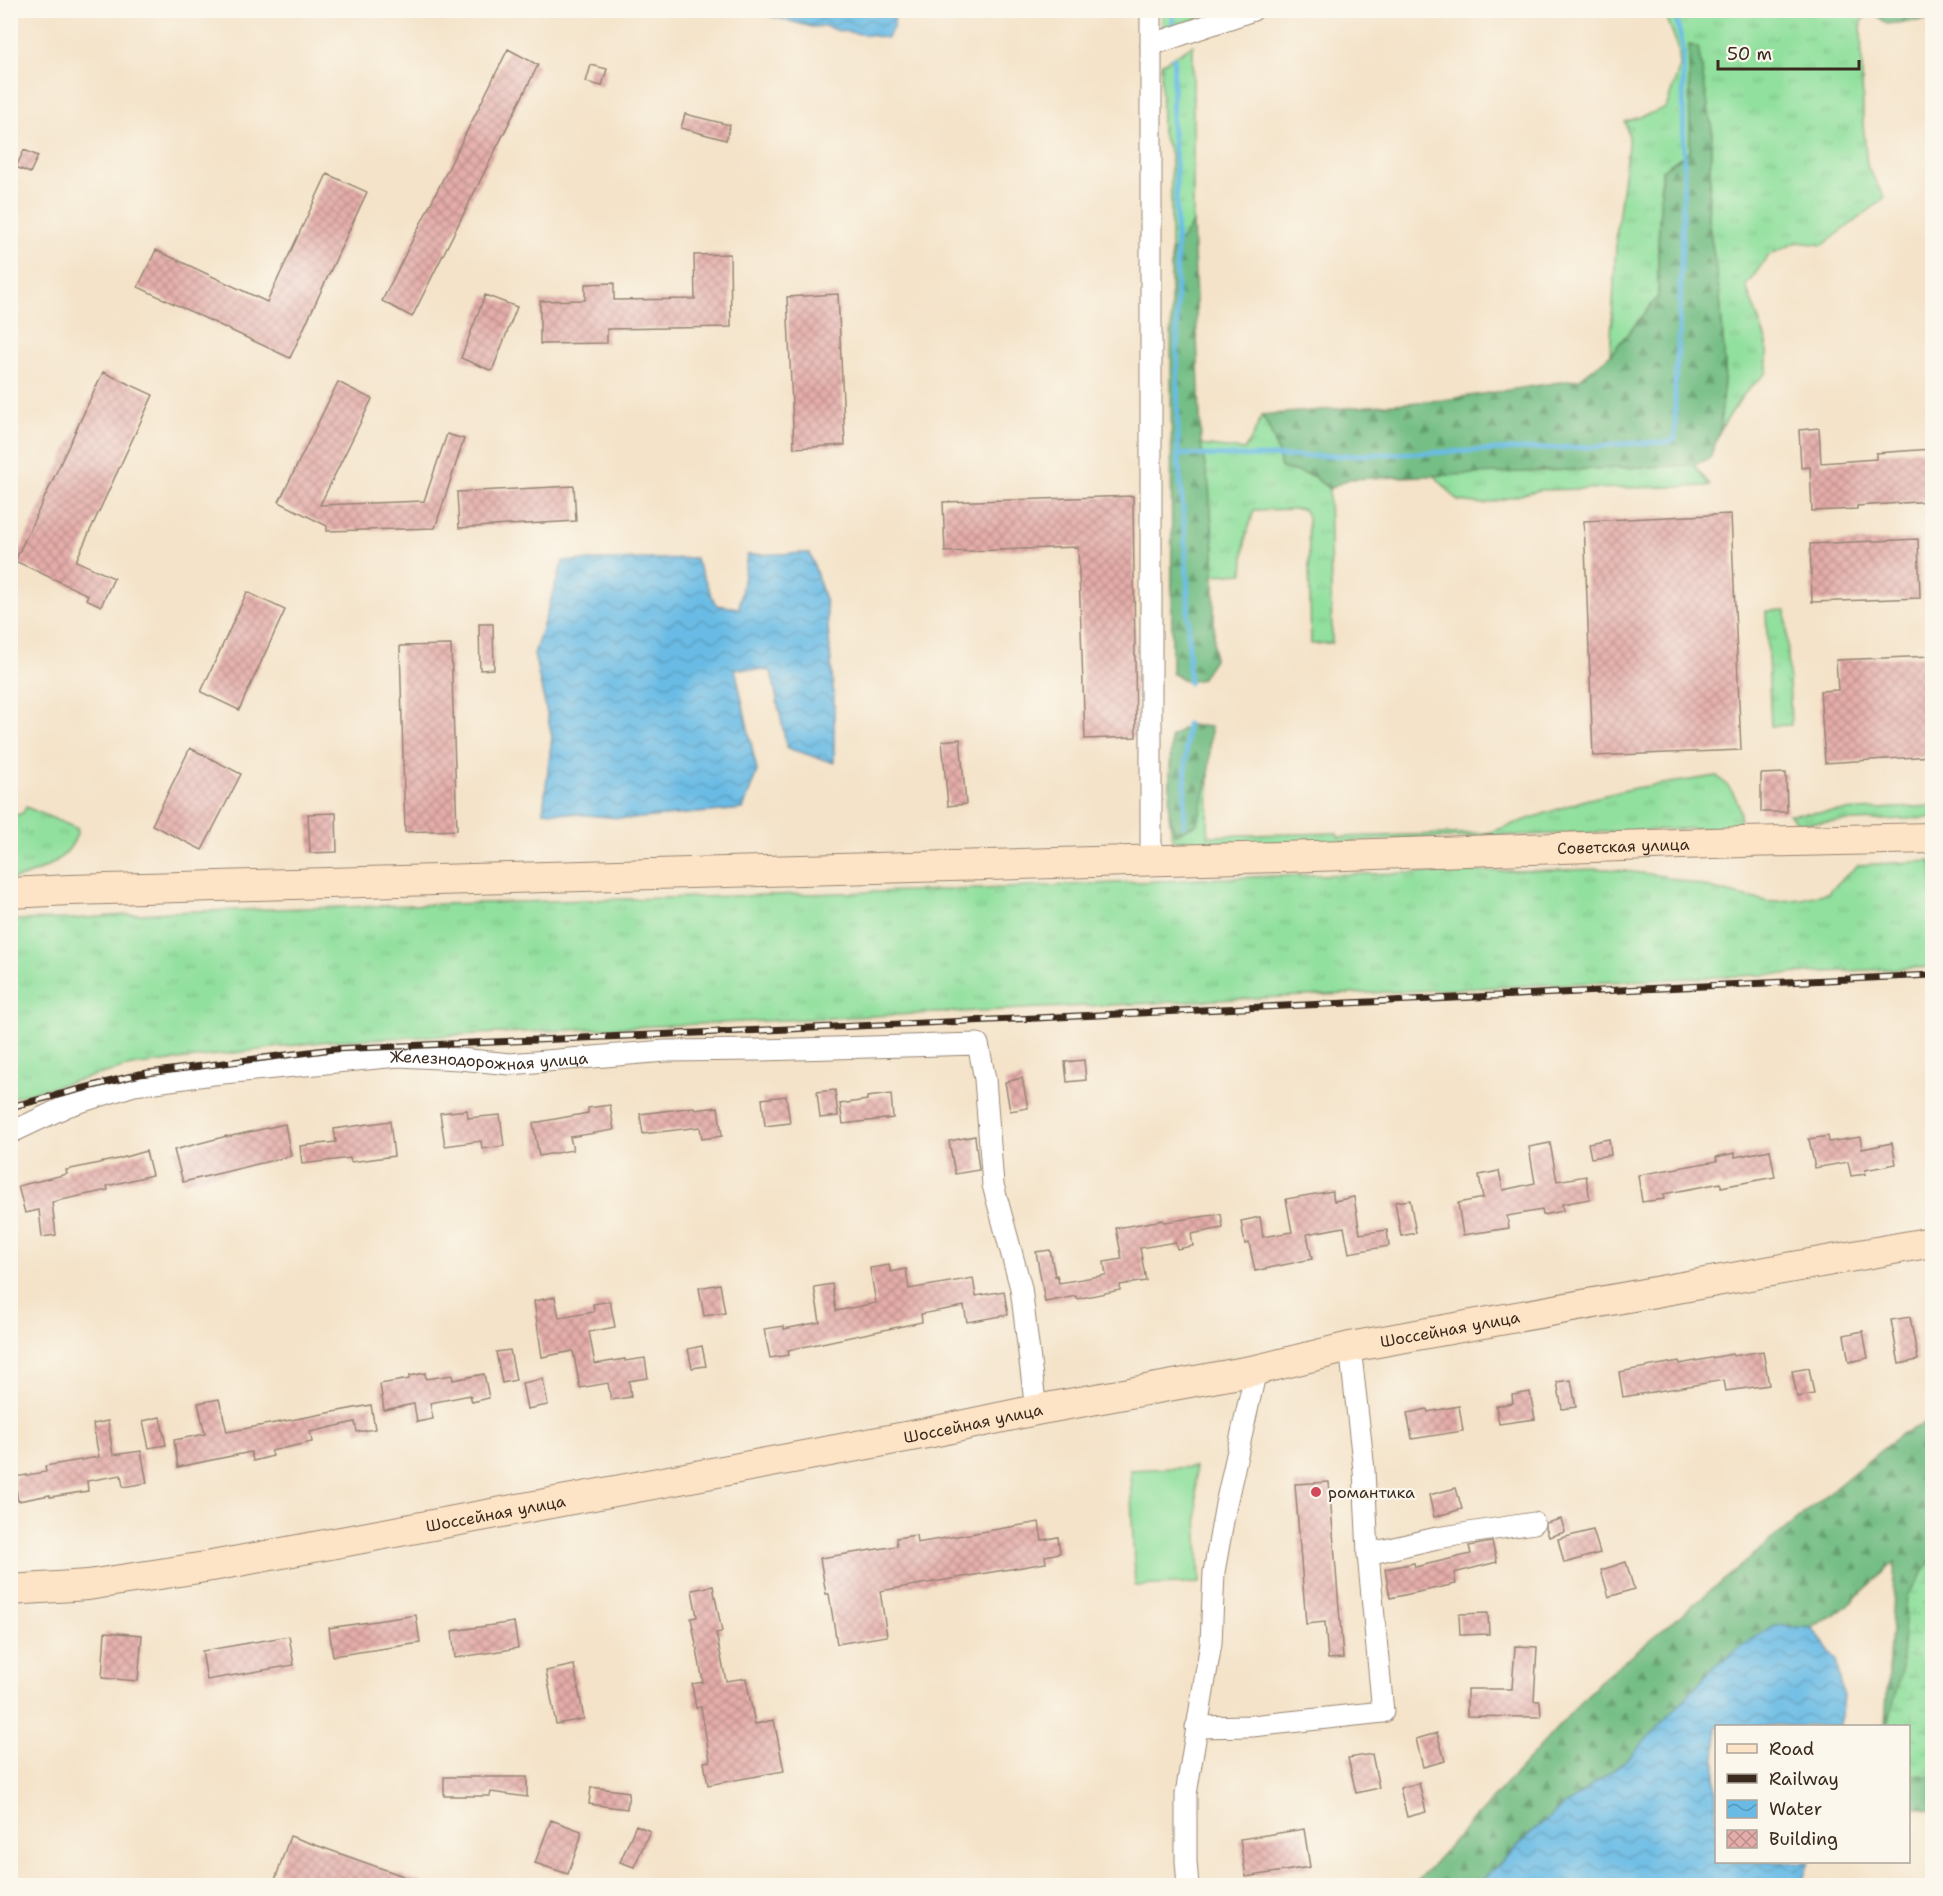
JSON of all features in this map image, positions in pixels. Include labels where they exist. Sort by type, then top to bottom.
[{"type":"street","points":[[1151,10],[1151,860]]},
{"type":"street","points":[[1150,45],[1253,10]]},
{"type":"street","name":"Советская улица","points":[[10,893],[1932,838]]},
{"type":"street","name":"Железнодорожная улица","points":[[10,1133],[67,1106],[134,1085],[213,1074],[387,1057],[460,1059],[510,1064],[665,1051],[978,1044],[985,1079],[993,1185],[1021,1288],[1036,1410]]},
{"type":"street","name":"Шоссейная улица","points":[[10,1590],[88,1585],[212,1566],[1256,1370],[1350,1347],[1932,1242]]},
{"type":"street","points":[[1196,1727],[1252,1726],[1383,1712],[1368,1554],[1364,1470],[1350,1347]]},
{"type":"street","points":[[1188,1886],[1186,1794],[1211,1643],[1214,1572],[1226,1504],[1256,1370]]},
{"type":"street","points":[[1368,1554],[1437,1538],[1534,1523]]},
{"type":"green space","points":[[1162,11],[1205,11],[1207,16],[1162,30]]},
{"type":"green space","points":[[1664,11],[1873,11],[1861,21],[1863,123],[1867,166],[1885,198],[1823,245],[1797,242],[1769,255],[1746,286],[1767,343],[1767,372],[1743,395],[1720,430],[1725,367],[1720,297],[1708,218],[1712,129],[1690,45],[1690,151],[1662,170],[1658,297],[1610,355],[1617,228],[1629,137],[1625,122],[1666,108],[1680,66],[1678,47]]},
{"type":"green space","points":[[1871,11],[1932,11],[1932,19],[1887,24]]},
{"type":"green space","points":[[1193,45],[1193,223],[1171,254],[1171,154],[1162,133],[1161,64]]},
{"type":"green space","points":[[1689,45],[1698,47],[1712,129],[1708,218],[1720,297],[1725,367],[1720,430],[1710,458],[1694,465],[1349,479],[1329,489],[1313,476],[1281,468],[1274,440],[1262,415],[1443,400],[1580,379],[1610,355],[1658,297],[1662,170],[1690,151]]},
{"type":"green space","points":[[1193,223],[1201,445],[1209,486],[1214,549],[1214,659],[1201,679],[1188,682],[1172,673],[1171,254]]},
{"type":"green space","points":[[1262,415],[1274,440],[1281,468],[1313,476],[1329,489],[1332,643],[1311,644],[1308,518],[1303,509],[1254,510],[1245,540],[1243,573],[1214,575],[1214,549],[1201,445],[1244,450]]},
{"type":"green space","points":[[1694,465],[1710,486],[1540,490],[1484,504],[1458,501],[1434,475]]},
{"type":"green space","points":[[1786,610],[1791,725],[1771,726],[1766,611]]},
{"type":"green space","points":[[1188,725],[1211,727],[1209,773],[1198,823],[1175,834],[1169,813],[1171,737]]},
{"type":"green space","points":[[1209,773],[1208,836],[1337,833],[1338,837],[1487,833],[1585,800],[1635,788],[1717,776],[1736,798],[1740,811],[1740,827],[1285,844],[1172,840],[1169,813],[1175,834],[1198,823]]},
{"type":"green space","points":[[1932,806],[1932,818],[1798,823],[1789,814]]},
{"type":"green space","points":[[26,807],[78,829],[69,849],[52,864],[11,880],[10,817],[23,813]]},
{"type":"green space","points":[[1932,861],[1932,967],[329,1041],[131,1066],[11,1098],[11,920],[73,919],[168,912],[982,889],[1272,876],[1608,869],[1664,876],[1770,902],[1802,899],[1827,893],[1858,865]]},
{"type":"green space","points":[[1932,1421],[1932,1811],[1910,1806],[1910,1725],[1885,1725],[1895,1562],[1836,1615],[1758,1652],[1496,1885],[1413,1886],[1599,1682],[1901,1434]]},
{"type":"green space","points":[[1195,1467],[1200,1583],[1135,1586],[1130,1470]]},
{"type":"green space","points":[[1932,1559],[1932,1776],[1910,1774],[1910,1725],[1888,1725],[1901,1672],[1907,1596]]},
{"type":"water","points":[[765,10],[895,11],[894,26],[887,38],[835,30],[826,26],[812,27],[766,15]]},
{"type":"water","points":[[810,553],[826,603],[834,698],[834,763],[787,748],[771,671],[735,668],[757,771],[743,809],[630,819],[543,811],[552,737],[534,654],[563,561],[695,558],[716,605],[739,608],[747,555]]},
{"type":"water","points":[[1773,1625],[1812,1628],[1836,1660],[1843,1694],[1840,1725],[1715,1725],[1715,1863],[1809,1863],[1801,1885],[1477,1885],[1545,1820],[1631,1756],[1715,1665]]},
{"type":"building","points":[[508,49],[538,65],[412,317],[382,301]]},
{"type":"building","points":[[591,65],[607,69],[602,86],[586,82]]},
{"type":"building","points":[[685,114],[730,125],[726,140],[681,128]]},
{"type":"building","points":[[24,150],[38,156],[30,173],[16,167]]},
{"type":"building","points":[[327,174],[367,192],[290,358],[138,287],[156,250],[267,302]]},
{"type":"building","points":[[730,254],[731,327],[607,329],[607,343],[540,344],[540,301],[585,300],[585,284],[614,283],[614,300],[695,299],[694,255]]},
{"type":"building","points":[[838,294],[845,445],[794,448],[787,297]]},
{"type":"building","points":[[485,295],[517,307],[492,371],[461,358]]},
{"type":"building","points":[[103,372],[153,395],[76,561],[114,578],[101,606],[86,599],[88,595],[15,561]]},
{"type":"building","points":[[338,382],[372,399],[320,505],[424,501],[447,434],[464,439],[435,528],[327,531],[327,526],[279,502]]},
{"type":"building","points":[[1819,428],[1821,463],[1876,459],[1876,453],[1932,449],[1932,501],[1812,511],[1810,467],[1801,468],[1799,430]]},
{"type":"building","points":[[574,486],[576,521],[459,528],[457,492]]},
{"type":"building","points":[[1133,496],[1136,737],[1085,739],[1078,547],[945,552],[943,502]]},
{"type":"building","points":[[1731,514],[1741,750],[1593,756],[1584,521]]},
{"type":"building","points":[[1918,539],[1920,598],[1812,602],[1810,544]]},
{"type":"building","points":[[247,592],[285,610],[239,710],[201,692]]},
{"type":"building","points":[[479,624],[493,624],[494,669],[480,670]]},
{"type":"building","points":[[451,645],[457,830],[405,832],[400,646]]},
{"type":"building","points":[[1932,656],[1932,756],[1825,763],[1820,691],[1838,690],[1836,660]]},
{"type":"building","points":[[960,739],[966,804],[948,806],[942,741]]},
{"type":"building","points":[[190,748],[241,774],[202,850],[152,825]]},
{"type":"building","points":[[1786,773],[1787,812],[1761,812],[1761,774]]},
{"type":"building","points":[[336,813],[337,852],[310,853],[308,814]]},
{"type":"building","points":[[1084,1060],[1086,1080],[1067,1082],[1065,1062]]},
{"type":"building","points":[[1022,1078],[1028,1108],[1010,1111],[1005,1082]]},
{"type":"building","points":[[835,1090],[838,1116],[820,1118],[817,1092]]},
{"type":"building","points":[[891,1094],[893,1118],[843,1124],[840,1104]]},
{"type":"building","points":[[786,1096],[790,1123],[765,1126],[762,1099]]},
{"type":"building","points":[[610,1105],[614,1130],[570,1137],[573,1150],[539,1156],[533,1123],[588,1113],[588,1108]]},
{"type":"building","points":[[695,1107],[695,1110],[718,1107],[722,1136],[702,1139],[700,1127],[643,1134],[640,1114]]},
{"type":"building","points":[[467,1110],[468,1118],[500,1115],[504,1146],[482,1149],[481,1141],[445,1146],[440,1113]]},
{"type":"building","points":[[390,1121],[394,1156],[351,1162],[350,1158],[302,1164],[300,1146],[336,1142],[334,1129]]},
{"type":"building","points":[[285,1124],[291,1156],[183,1182],[174,1150]]},
{"type":"building","points":[[975,1136],[979,1170],[955,1174],[949,1141]]},
{"type":"building","points":[[1828,1136],[1829,1142],[1860,1137],[1862,1149],[1892,1143],[1896,1164],[1865,1170],[1866,1174],[1851,1176],[1848,1162],[1815,1168],[1809,1139]]},
{"type":"building","points":[[1609,1139],[1611,1155],[1591,1158],[1588,1143]]},
{"type":"building","points":[[1550,1143],[1557,1181],[1586,1176],[1590,1199],[1562,1204],[1563,1211],[1543,1215],[1542,1210],[1507,1216],[1509,1228],[1463,1235],[1458,1203],[1483,1198],[1479,1175],[1499,1171],[1503,1190],[1535,1183],[1529,1147]]},
{"type":"building","points":[[1770,1150],[1775,1177],[1721,1187],[1721,1183],[1663,1194],[1664,1199],[1642,1202],[1638,1175],[1717,1161],[1716,1157],[1735,1153],[1735,1157]]},
{"type":"building","points":[[146,1151],[152,1175],[107,1186],[108,1190],[52,1202],[56,1235],[42,1237],[39,1210],[25,1213],[18,1186],[67,1174],[66,1170]]},
{"type":"building","points":[[1332,1191],[1334,1201],[1354,1197],[1360,1234],[1387,1230],[1389,1246],[1349,1253],[1344,1227],[1307,1234],[1312,1259],[1255,1271],[1249,1243],[1245,1244],[1241,1221],[1260,1217],[1263,1237],[1292,1232],[1286,1199]]},
{"type":"building","points":[[1410,1200],[1416,1233],[1401,1236],[1395,1202]]},
{"type":"building","points":[[1221,1214],[1223,1228],[1191,1234],[1193,1246],[1177,1249],[1175,1242],[1140,1248],[1146,1281],[1120,1285],[1120,1290],[1077,1299],[1076,1296],[1045,1302],[1036,1252],[1050,1250],[1055,1276],[1057,1275],[1059,1283],[1106,1275],[1104,1262],[1122,1259],[1116,1228]]},
{"type":"building","points":[[889,1265],[891,1272],[906,1269],[909,1289],[973,1278],[976,1296],[1004,1291],[1008,1315],[967,1322],[964,1306],[921,1314],[922,1322],[788,1350],[789,1355],[770,1358],[764,1329],[784,1326],[784,1329],[820,1322],[814,1287],[832,1284],[836,1311],[876,1303],[870,1268]]},
{"type":"building","points":[[720,1284],[725,1313],[704,1316],[699,1288]]},
{"type":"building","points":[[555,1297],[559,1318],[594,1312],[593,1304],[610,1301],[615,1327],[589,1332],[595,1364],[645,1358],[648,1378],[629,1381],[631,1397],[611,1400],[608,1383],[580,1388],[573,1351],[542,1357],[534,1301]]},
{"type":"building","points":[[1910,1317],[1918,1360],[1899,1364],[1891,1320]]},
{"type":"building","points":[[1863,1331],[1868,1358],[1849,1362],[1844,1335]]},
{"type":"building","points":[[702,1346],[706,1366],[692,1368],[688,1349]]},
{"type":"building","points":[[510,1350],[516,1380],[502,1383],[496,1352]]},
{"type":"building","points":[[1763,1351],[1769,1385],[1726,1391],[1724,1380],[1623,1397],[1619,1372],[1679,1361],[1680,1364],[1732,1354],[1733,1356]]},
{"type":"building","points":[[1809,1368],[1814,1394],[1797,1397],[1792,1371]]},
{"type":"building","points":[[425,1373],[426,1379],[452,1375],[453,1380],[484,1374],[489,1398],[472,1402],[470,1395],[430,1403],[433,1419],[417,1422],[414,1404],[384,1410],[380,1384],[409,1379],[409,1376]]},
{"type":"building","points":[[543,1379],[548,1405],[527,1409],[522,1383]]},
{"type":"building","points":[[1571,1380],[1576,1407],[1562,1409],[1557,1382]]},
{"type":"building","points":[[1530,1392],[1535,1419],[1499,1424],[1496,1406],[1513,1403],[1512,1395]]},
{"type":"building","points":[[219,1399],[227,1432],[371,1405],[375,1429],[357,1432],[355,1422],[310,1432],[312,1442],[271,1451],[273,1456],[253,1461],[251,1452],[178,1467],[174,1440],[205,1434],[198,1403]]},
{"type":"building","points":[[1459,1406],[1463,1431],[1412,1439],[1407,1413],[1427,1409],[1428,1412]]},
{"type":"building","points":[[160,1417],[166,1445],[149,1448],[143,1421]]},
{"type":"building","points":[[108,1421],[113,1455],[141,1451],[147,1483],[123,1487],[121,1475],[87,1481],[88,1491],[18,1501],[14,1477],[46,1472],[45,1466],[99,1457],[93,1424]]},
{"type":"building","points":[[1329,1482],[1343,1658],[1328,1659],[1325,1622],[1306,1624],[1295,1484]]},
{"type":"building","points":[[1456,1488],[1462,1509],[1434,1517],[1429,1495]]},
{"type":"building","points":[[1561,1519],[1565,1532],[1549,1537],[1546,1523]]},
{"type":"building","points":[[1039,1522],[1042,1540],[1058,1537],[1060,1553],[1045,1556],[1046,1563],[880,1591],[887,1636],[837,1644],[829,1594],[826,1594],[820,1558],[897,1546],[896,1538],[916,1535],[917,1543]]},
{"type":"building","points":[[1593,1530],[1600,1553],[1564,1563],[1558,1539]]},
{"type":"building","points":[[1492,1542],[1497,1562],[1454,1573],[1456,1584],[1390,1598],[1385,1569],[1414,1563],[1415,1567],[1471,1554],[1469,1546]]},
{"type":"building","points":[[1626,1562],[1634,1589],[1609,1597],[1601,1570]]},
{"type":"building","points":[[713,1586],[722,1632],[716,1633],[726,1681],[746,1678],[755,1724],[774,1720],[784,1771],[708,1785],[704,1762],[710,1761],[701,1707],[696,1708],[692,1684],[703,1682],[691,1618],[697,1617],[692,1590]]},
{"type":"building","points":[[1488,1613],[1489,1634],[1460,1635],[1459,1614]]},
{"type":"building","points":[[416,1615],[420,1643],[333,1656],[329,1628]]},
{"type":"building","points":[[514,1622],[518,1648],[455,1658],[452,1631]]},
{"type":"building","points":[[105,1632],[142,1635],[138,1681],[102,1678]]},
{"type":"building","points":[[289,1636],[294,1665],[207,1680],[202,1651]]},
{"type":"building","points":[[1515,1646],[1537,1647],[1534,1701],[1540,1701],[1541,1717],[1467,1716],[1467,1689],[1512,1689]]},
{"type":"building","points":[[574,1665],[584,1719],[556,1724],[546,1671]]},
{"type":"building","points":[[1437,1733],[1445,1761],[1423,1767],[1416,1739]]},
{"type":"building","points":[[1372,1754],[1379,1788],[1356,1793],[1348,1758]]},
{"type":"building","points":[[444,1777],[527,1777],[527,1797],[491,1792],[490,1796],[444,1796]]},
{"type":"building","points":[[1419,1783],[1426,1812],[1407,1817],[1400,1788]]},
{"type":"building","points":[[591,1787],[629,1792],[627,1809],[589,1804]]},
{"type":"building","points":[[551,1820],[581,1831],[568,1874],[535,1863]]},
{"type":"building","points":[[636,1825],[650,1831],[634,1867],[620,1862]]},
{"type":"building","points":[[1304,1829],[1310,1867],[1246,1877],[1240,1839]]},
{"type":"building","points":[[290,1836],[423,1883],[422,1886],[273,1886]]},
{"type":"waterway","points":[[1173,10],[1173,24]]},
{"type":"waterway","points":[[1178,454],[1230,456],[1385,454],[1592,447],[1667,442],[1675,439],[1675,382],[1679,337],[1684,169],[1683,47],[1674,10]]},
{"type":"waterway","points":[[1174,58],[1172,124],[1176,165],[1178,454],[1188,595],[1189,683]]},
{"type":"waterway","points":[[1184,825],[1187,724]]},
{"type":"railway","points":[[10,1107],[140,1074],[333,1049],[1932,975]]},
{"type":"place","name":"романтика","points":[[1316,1492]]}]
